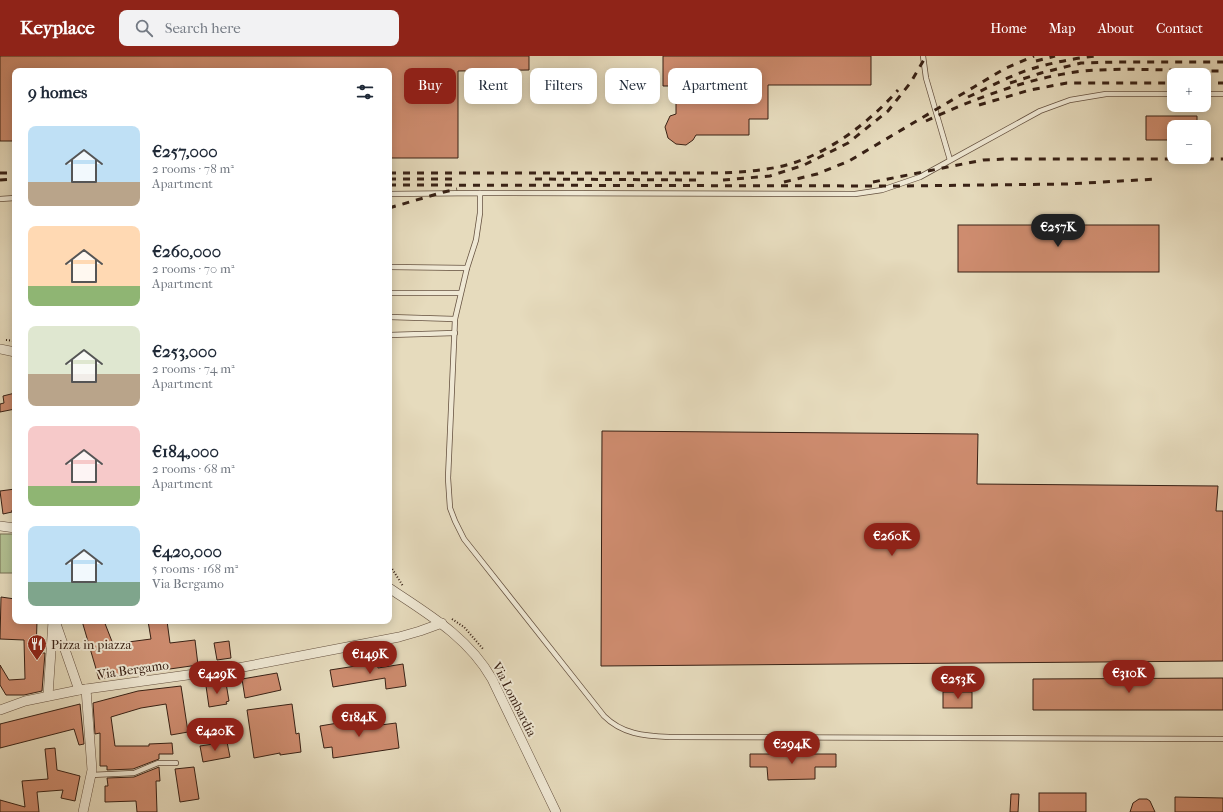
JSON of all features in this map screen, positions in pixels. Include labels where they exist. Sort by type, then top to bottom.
[{"type":"street","points":[[0,349],[12,351]]},
{"type":"street","points":[[0,526],[12,528]]},
{"type":"street","name":"Via Lombardia","points":[[392,590],[442,623],[468,646],[488,672],[556,812]]},
{"type":"street","name":"Via Bergamo","points":[[0,710],[21,702],[48,696],[246,666],[399,637],[442,623]]},
{"type":"street","points":[[48,696],[54,624]]},
{"type":"street","points":[[55,624],[82,690],[91,774],[83,812]]},
{"type":"street","points":[[51,653],[66,651]]},
{"type":"lane","points":[[923,56],[926,78],[950,160]]},
{"type":"lane","points":[[392,194],[855,194],[882,190],[920,177],[1040,111],[1070,100],[1106,94],[1167,94]]},
{"type":"lane","points":[[1211,94],[1223,94]]},
{"type":"lane","points":[[480,193],[480,213],[476,240],[460,294],[455,319],[448,485],[450,508],[464,538],[500,586],[604,716],[616,727],[638,734],[669,737],[1223,739]]},
{"type":"lane","points":[[0,199],[12,198]]},
{"type":"lane","points":[[392,267],[467,268]]},
{"type":"lane","points":[[392,293],[460,294]]},
{"type":"lane","points":[[392,317],[455,319]]},
{"type":"lane","points":[[392,335],[455,333]]},
{"type":"lane","points":[[91,774],[134,773],[158,763],[176,763]]},
{"type":"path","points":[[0,339],[12,341]]},
{"type":"green space","points":[[0,534],[12,534],[12,573],[0,573]]},
{"type":"building","points":[[0,56],[529,56],[529,70],[522,70],[522,68],[464,68],[464,71],[458,71],[458,158],[392,158],[392,68],[12,68],[12,141],[0,141]]},
{"type":"building","points":[[663,56],[871,56],[871,85],[768,85],[768,119],[749,119],[749,135],[696,135],[693,140],[686,145],[676,144],[668,138],[665,127],[670,116],[676,114],[676,104],[762,104],[762,68],[668,68],[668,86],[663,86]]},
{"type":"building","points":[[1146,116],[1197,116],[1197,120],[1167,120],[1167,140],[1146,140]]},
{"type":"building","points":[[958,225],[1159,225],[1159,272],[958,272]]},
{"type":"building","points":[[12,394],[12,410],[0,412],[0,404],[4,403],[3,396]]},
{"type":"building","points":[[602,431],[978,434],[977,484],[1218,486],[1216,511],[1223,511],[1223,661],[601,666]]},
{"type":"building","points":[[12,489],[12,512],[3,514],[0,491]]},
{"type":"building","points":[[1,597],[12,599],[12,624],[37,624],[36,653],[45,653],[42,691],[24,695],[6,695],[0,685],[0,665],[9,680],[25,679],[24,640],[0,639]]},
{"type":"building","points":[[83,624],[105,624],[113,644],[151,639],[148,624],[167,624],[170,643],[195,640],[198,665],[99,679]]},
{"type":"building","points":[[229,641],[231,658],[217,660],[214,643]]},
{"type":"building","points":[[377,661],[378,668],[403,664],[406,686],[386,689],[385,678],[333,687],[330,670],[369,664],[368,663]]},
{"type":"building","points":[[277,673],[281,690],[245,698],[242,679]]},
{"type":"building","points":[[1223,678],[1223,710],[1033,710],[1033,679]]},
{"type":"building","points":[[226,683],[229,701],[226,702],[227,704],[209,707],[206,686]]},
{"type":"building","points":[[181,686],[188,732],[171,735],[166,704],[141,708],[111,717],[115,746],[149,746],[149,744],[172,743],[173,754],[159,754],[159,759],[133,769],[107,770],[107,766],[100,766],[100,733],[95,734],[93,703],[138,691]]},
{"type":"building","points":[[943,692],[972,692],[972,708],[943,708]]},
{"type":"building","points":[[80,704],[84,744],[79,745],[74,729],[0,748],[0,724]]},
{"type":"building","points":[[292,704],[296,734],[299,733],[301,752],[280,755],[280,753],[254,758],[247,710]]},
{"type":"building","points":[[356,720],[358,728],[396,723],[399,748],[333,758],[332,747],[324,748],[320,726]]},
{"type":"building","points":[[227,742],[230,757],[203,762],[200,746]]},
{"type":"building","points":[[55,748],[57,770],[80,776],[75,801],[61,798],[63,790],[37,792],[39,812],[0,812],[0,800],[25,807],[22,781],[48,779],[45,749]]},
{"type":"building","points":[[750,754],[836,754],[836,767],[815,767],[815,779],[768,780],[767,767],[750,767]]},
{"type":"building","points":[[159,767],[160,781],[156,781],[157,812],[137,812],[136,801],[105,802],[105,786],[108,786],[107,778],[134,777]]},
{"type":"building","points":[[194,767],[199,799],[180,802],[175,769]]},
{"type":"building","points":[[1039,793],[1086,793],[1086,812],[1039,812]]},
{"type":"building","points":[[1011,794],[1019,794],[1018,812],[1010,812]]},
{"type":"building","points":[[1175,797],[1223,798],[1223,812],[1175,812]]},
{"type":"building","points":[[1139,799],[1147,799],[1150,801],[1155,812],[1130,812],[1133,803]]},
{"type":"railway","points":[[723,180],[770,176],[804,165],[848,143],[888,111],[911,82],[926,56]]},
{"type":"railway","points":[[784,182],[817,174],[849,161],[1004,69],[1034,56]]},
{"type":"railway","points":[[1036,61],[1055,56]]},
{"type":"railway","points":[[968,97],[1013,76],[1032,69],[1062,61],[1096,56]]},
{"type":"railway","points":[[1010,83],[1041,73],[1081,63],[1223,62]]},
{"type":"railway","points":[[926,121],[987,95],[1032,81],[1077,72],[1129,69],[1223,71]]},
{"type":"railway","points":[[979,105],[1030,90],[1067,83],[1167,83]]},
{"type":"railway","points":[[1211,83],[1223,83]]},
{"type":"railway","points":[[392,173],[722,173],[778,167],[795,163],[812,156],[844,138],[873,115],[898,90]]},
{"type":"railway","points":[[873,182],[983,160],[1223,159]]},
{"type":"railway","points":[[0,173],[12,173]]},
{"type":"railway","points":[[0,180],[12,179]]},
{"type":"railway","points":[[392,179],[459,179]]},
{"type":"railway","points":[[535,179],[699,180]]},
{"type":"railway","points":[[392,185],[903,186],[1067,184],[1157,179]]},
{"type":"railway","points":[[392,207],[457,189]]},
{"type":"place","name":"Pizza in piazza","points":[[37,661]]}]
